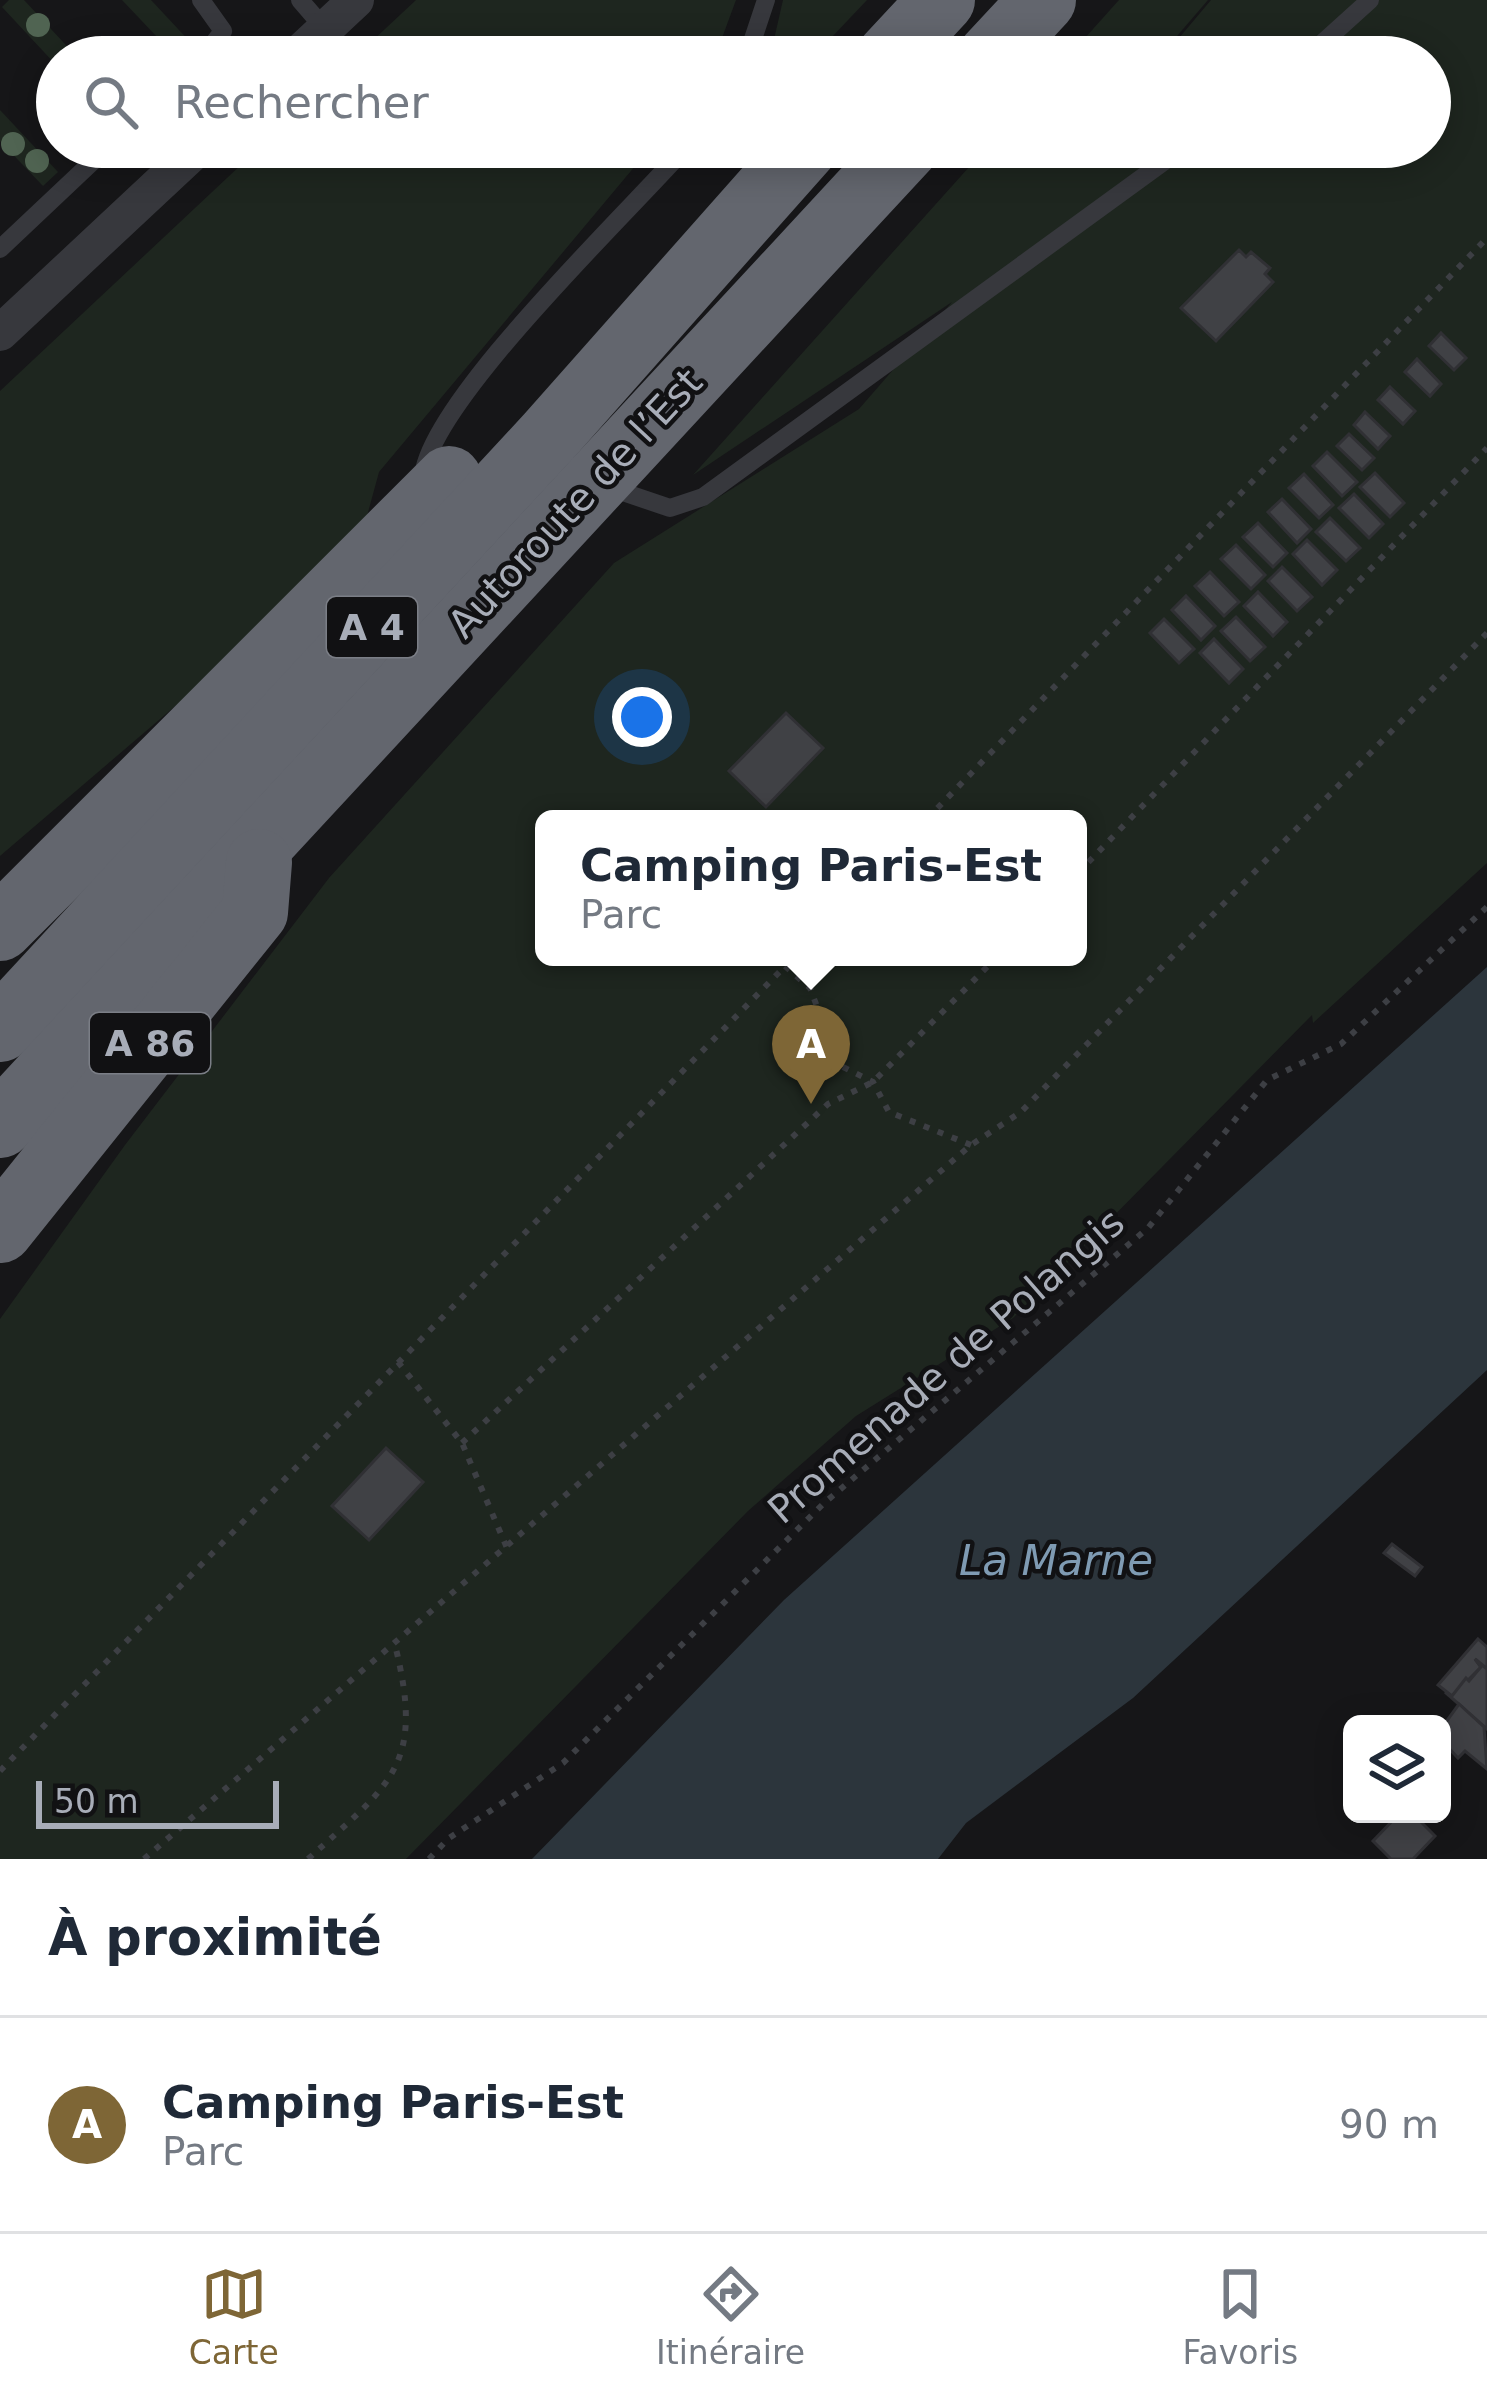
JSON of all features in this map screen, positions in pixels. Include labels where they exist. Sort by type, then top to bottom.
[{"type":"highway","points":[[909,36],[942,0]]},
{"type":"highway","points":[[1009,36],[1042,0]]},
{"type":"highway","name":"Autoroute de l’Est","points":[[0,1029],[549,436],[786,168]]},
{"type":"highway","name":"Autoroute de l’Est","points":[[0,1125],[887,168]]},
{"type":"highway","points":[[0,928],[422,508],[690,223],[737,220]]},
{"type":"highway","name":"A 86","points":[[0,1230],[255,912],[261,841]]},
{"type":"street","points":[[318,36],[356,0]]},
{"type":"street","points":[[0,333],[177,168]]},
{"type":"lane","points":[[201,0],[223,31],[219,36]]},
{"type":"lane","points":[[300,0],[325,29]]},
{"type":"lane","points":[[753,36],[766,0]]},
{"type":"lane","points":[[1330,36],[1370,0]]},
{"type":"lane","points":[[0,249],[86,168]]},
{"type":"lane","points":[[422,508],[424,464],[438,430],[470,384],[667,168]]},
{"type":"lane","points":[[595,483],[670,508],[704,497],[1155,168]]},
{"type":"path","points":[[936,810],[1487,238]]},
{"type":"path","points":[[1087,864],[1487,448]]},
{"type":"path","points":[[144,1859],[970,1145],[1021,1112],[1487,633]]},
{"type":"path","name":"Promenade de Polangis","points":[[429,1859],[449,1838],[563,1762],[823,1504],[1148,1228],[1267,1081],[1341,1044],[1487,907]]},
{"type":"path","points":[[0,1771],[785,966],[810,988],[839,1065],[873,1082],[889,1112],[970,1145]]},
{"type":"path","points":[[462,1443],[828,1104],[873,1082],[988,966]]},
{"type":"path","points":[[398,1362],[462,1443],[507,1548]]},
{"type":"path","points":[[308,1859],[385,1789],[406,1737],[409,1701],[395,1645]]},
{"type":"shaded area","points":[[9,0],[24,0],[57,36],[36,36],[36,43],[2,7]]},
{"type":"shaded area","points":[[122,0],[151,0],[185,36],[156,36]]},
{"type":"shaded area","points":[[416,0],[736,0],[723,36],[377,36]]},
{"type":"shaded area","points":[[783,0],[867,0],[833,36],[775,36]]},
{"type":"shaded area","points":[[1119,0],[1208,0],[1177,36],[1087,36]]},
{"type":"shaded area","points":[[1211,0],[1487,0],[1487,863],[1313,1023],[1312,1015],[1013,1318],[856,1416],[748,1511],[406,1859],[0,1859],[0,1319],[125,1145],[329,878],[614,563],[859,409],[952,302],[693,475],[968,168],[1451,168],[1451,36],[1181,36]]},
{"type":"shaded area","points":[[0,110],[36,148],[36,168],[58,172],[43,186],[0,141]]},
{"type":"shaded area","points":[[238,168],[633,168],[379,472],[364,527],[201,684],[0,856],[0,391]]},
{"type":"water","name":"La Marne","points":[[1487,967],[1487,1370],[1133,1698],[966,1823],[938,1859],[532,1859],[784,1600]]},
{"type":"building","points":[[1239,250],[1246,257],[1251,252],[1270,268],[1265,274],[1273,282],[1216,341],[1181,308]]},
{"type":"building","points":[[1441,333],[1466,358],[1454,370],[1429,346]]},
{"type":"building","points":[[1417,359],[1441,384],[1430,396],[1405,372]]},
{"type":"building","points":[[1390,387],[1415,411],[1403,424],[1378,400]]},
{"type":"building","points":[[1365,412],[1390,436],[1378,449],[1354,425]]},
{"type":"building","points":[[1349,434],[1374,458],[1362,470],[1337,446]]},
{"type":"building","points":[[1327,452],[1357,482],[1342,496],[1313,466]]},
{"type":"building","points":[[1375,473],[1404,503],[1390,517],[1360,487]]},
{"type":"building","points":[[1304,474],[1333,505],[1319,518],[1289,488]]},
{"type":"building","points":[[1354,494],[1383,524],[1369,538],[1339,508]]},
{"type":"building","points":[[1282,499],[1311,529],[1297,543],[1268,512]]},
{"type":"building","points":[[1330,518],[1360,548],[1346,561],[1316,532]]},
{"type":"building","points":[[1258,523],[1287,553],[1273,567],[1243,537]]},
{"type":"building","points":[[1307,540],[1337,570],[1322,585],[1293,554]]},
{"type":"building","points":[[1236,545],[1265,575],[1251,589],[1221,559]]},
{"type":"building","points":[[1282,567],[1312,597],[1297,611],[1268,581]]},
{"type":"building","points":[[1210,572],[1239,602],[1224,616],[1195,586]]},
{"type":"building","points":[[1258,592],[1287,622],[1273,636],[1244,606]]},
{"type":"building","points":[[1186,596],[1215,626],[1201,640],[1172,610]]},
{"type":"building","points":[[1236,617],[1265,647],[1250,661],[1221,631]]},
{"type":"building","points":[[1164,619],[1194,649],[1179,663],[1150,633]]},
{"type":"building","points":[[1214,639],[1243,669],[1229,683],[1200,653]]},
{"type":"building","points":[[786,713],[823,748],[766,807],[729,771]]},
{"type":"building","points":[[386,1448],[423,1482],[369,1540],[332,1506]]},
{"type":"building","points":[[1392,1544],[1422,1567],[1415,1576],[1384,1553]]},
{"type":"building","points":[[1478,1639],[1487,1647],[1487,1669],[1475,1659],[1481,1667],[1452,1696],[1438,1685]]},
{"type":"building","points":[[1475,1659],[1487,1669],[1487,1729],[1445,1692],[1452,1696],[1466,1678],[1469,1681],[1481,1667]]},
{"type":"building","points":[[1459,1704],[1484,1727],[1487,1769],[1465,1751],[1458,1758],[1451,1751],[1451,1715]]},
{"type":"building","points":[[1390,1823],[1422,1823],[1435,1836],[1413,1859],[1391,1859],[1373,1841]]},
{"type":"place","name":"Camping Paris-Est","points":[[811,1104]]}]
